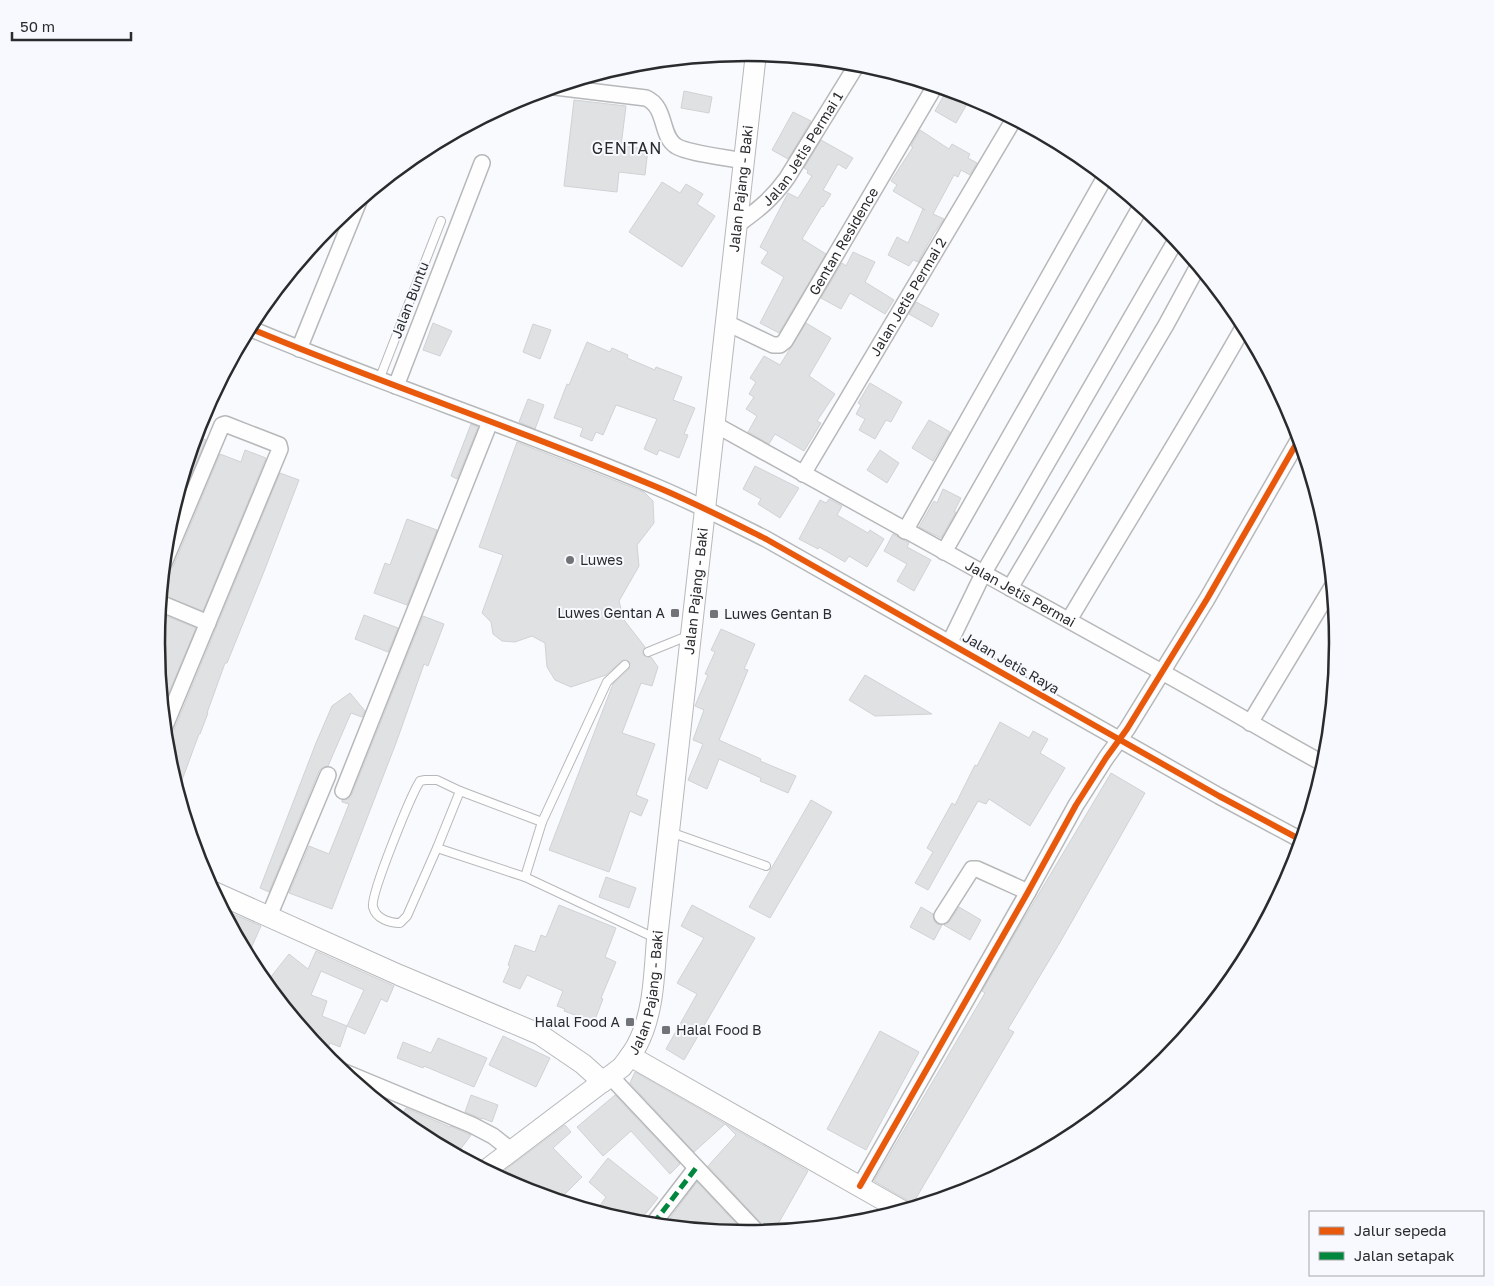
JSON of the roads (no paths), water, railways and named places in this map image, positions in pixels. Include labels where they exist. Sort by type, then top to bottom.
[{"type":"main road","name":"Jalan Pajang - Baki","points":[[492,1166],[622,1067],[637,1045],[644,1030],[653,988],[755,61]]},
{"type":"main road","points":[[223,896],[399,975],[539,1034],[607,1080]]},
{"type":"main road","points":[[630,1056],[894,1206]]},
{"type":"street","name":"Jalan Jetis Permai 1","points":[[737,225],[758,211],[777,192],[854,71]]},
{"type":"street","points":[[570,89],[646,98],[659,110],[670,141],[675,146],[686,151],[744,161]]},
{"type":"street","name":"Gentan Residence","points":[[727,323],[773,345],[780,345],[785,341],[932,91]]},
{"type":"street","name":"Jalan Jetis Permai 2","points":[[803,474],[1011,125]]},
{"type":"street","points":[[396,386],[482,162]]},
{"type":"street","points":[[905,531],[1102,182]]},
{"type":"street","points":[[944,552],[1137,212]]},
{"type":"street","points":[[299,349],[353,216]]},
{"type":"street","points":[[950,642],[983,574],[1172,247]]},
{"type":"street","points":[[1010,588],[1166,325],[1195,272]]},
{"type":"street","name":"Jalan Jetis Raya","points":[[256,331],[608,467],[706,509],[766,539],[1219,796],[1295,837]]},
{"type":"street","points":[[1069,620],[1196,410],[1240,334]]},
{"type":"street","points":[[342,791],[490,422]]},
{"type":"street","points":[[170,715],[280,449],[279,445],[225,424],[222,425],[175,537]]},
{"type":"street","name":"Jalan Jetis Permai","points":[[716,425],[1069,620],[1317,760]]},
{"type":"street","points":[[860,1186],[1081,797],[1162,672],[1212,590],[1294,447]]},
{"type":"street","points":[[1250,724],[1327,595]]},
{"type":"street","points":[[166,605],[208,623]]},
{"type":"street","points":[[269,916],[328,775]]},
{"type":"street","points":[[942,916],[972,869],[1028,892]]},
{"type":"street","points":[[363,1080],[493,1136],[512,1151]]},
{"type":"street","points":[[607,1080],[750,1225]]},
{"type":"street","points":[[658,1218],[696,1168]]},
{"type":"lane","name":"Jalan Buntu","points":[[379,380],[441,221]]},
{"type":"lane","points":[[648,652],[691,634]]},
{"type":"lane","points":[[525,877],[542,822],[607,682],[625,665]]},
{"type":"lane","points":[[460,791],[407,916],[400,923],[384,920],[375,912],[372,905],[373,898],[420,781],[437,780],[460,791],[542,822]]},
{"type":"lane","points":[[670,832],[766,866]]},
{"type":"lane","points":[[437,848],[525,877],[657,939]]},
{"type":"place","name":"Luwes","points":[[570,560]]},
{"type":"place","name":"Luwes Gentan A","points":[[675,613]]},
{"type":"place","name":"Luwes Gentan B","points":[[714,614]]},
{"type":"place","name":"Halal Food A","points":[[630,1022]]},
{"type":"place","name":"Halal Food B","points":[[666,1030]]},
{"type":"district","name":"GENTAN","points":[[627,148]]}]
